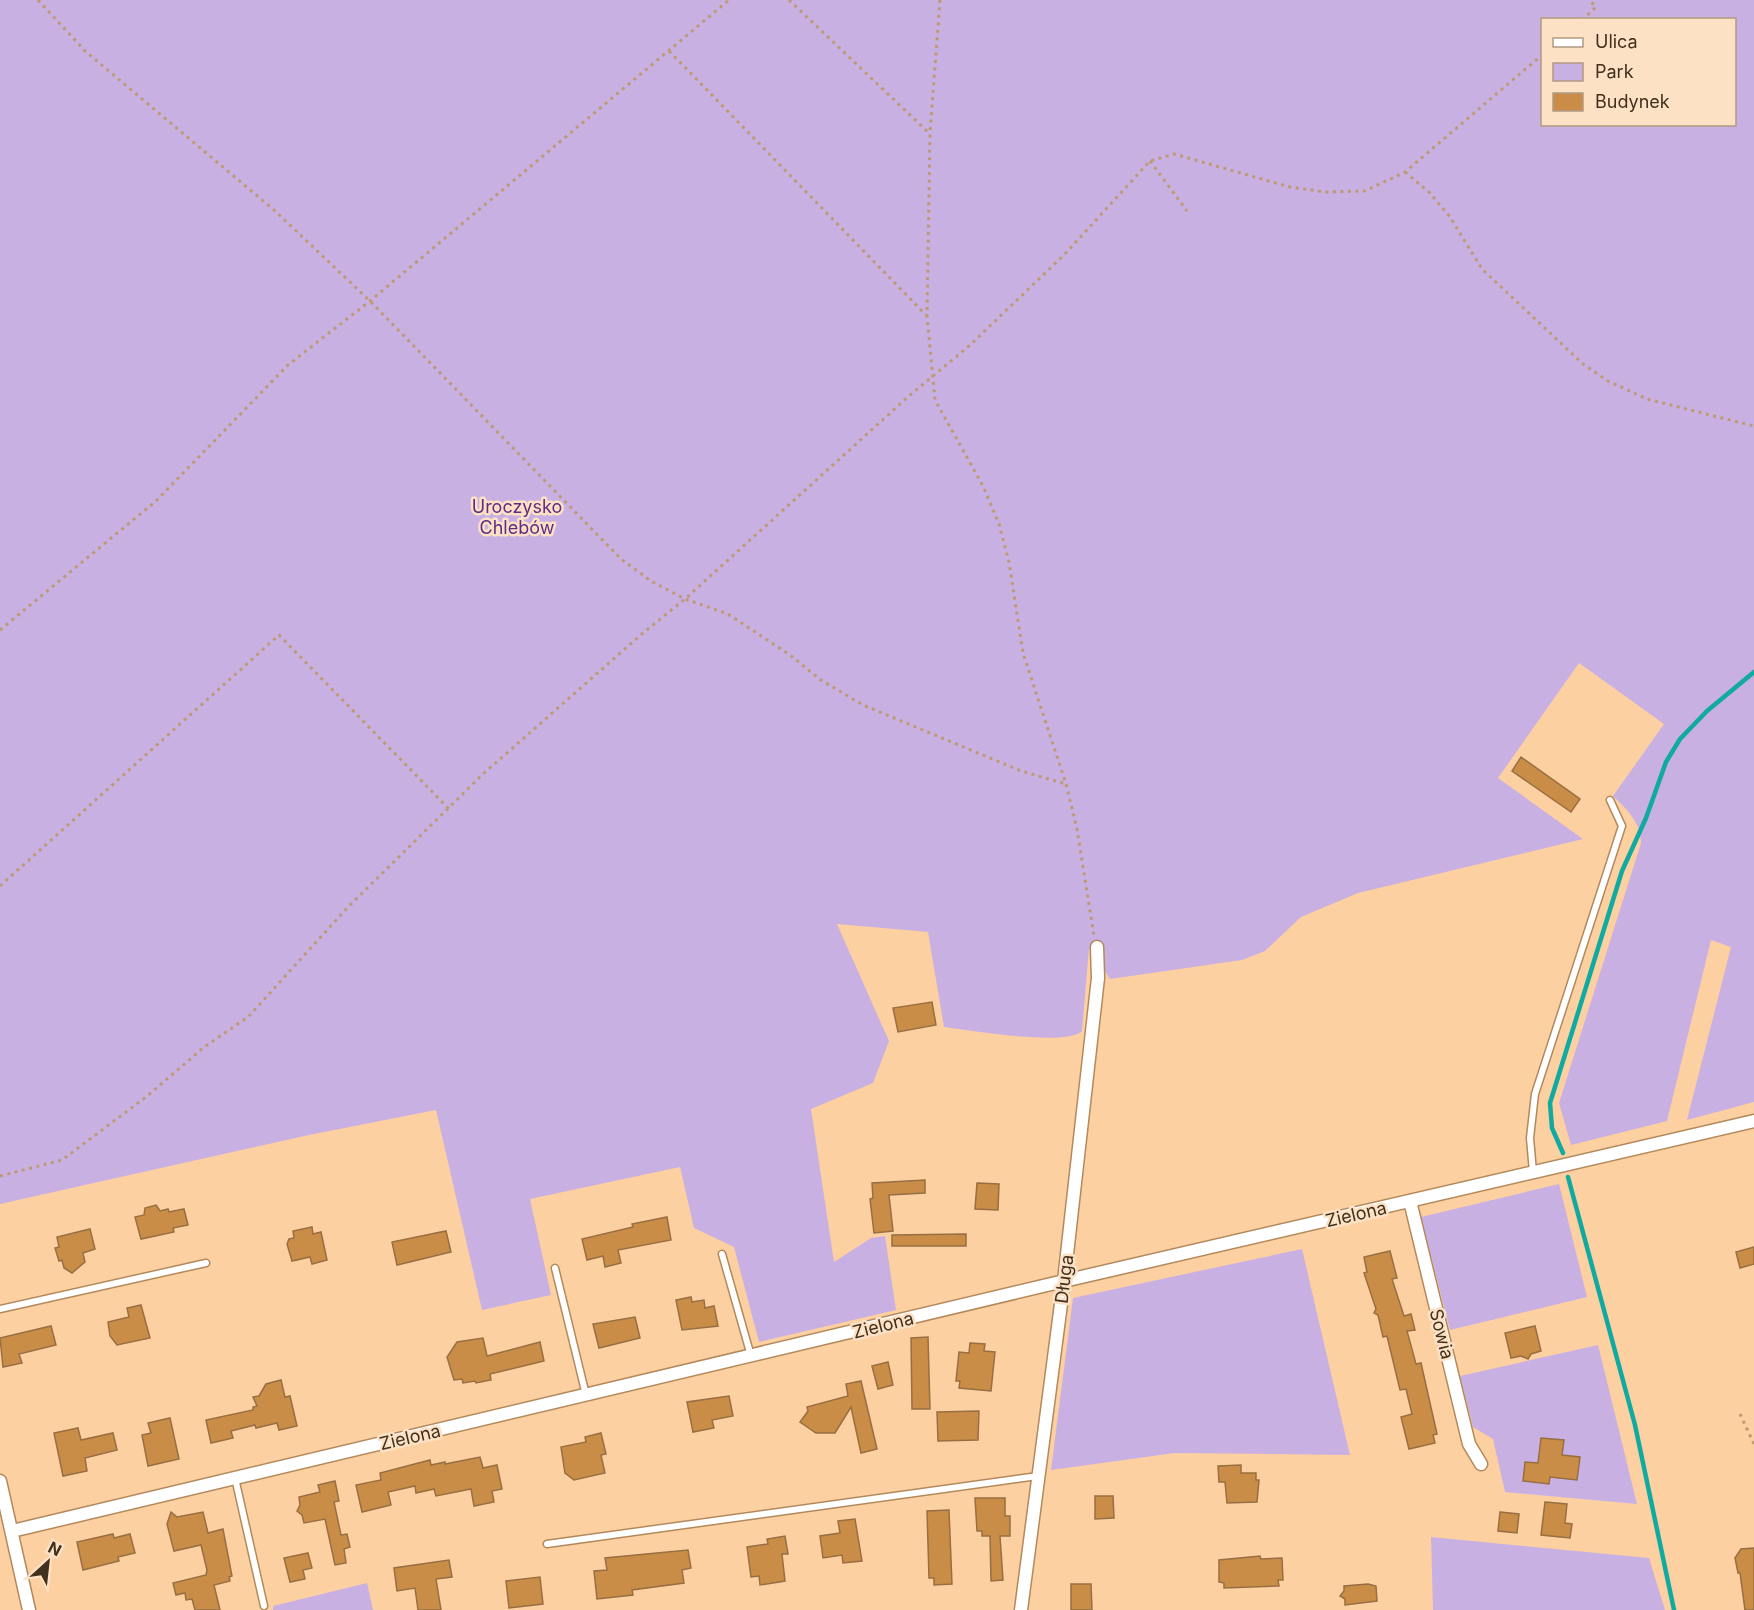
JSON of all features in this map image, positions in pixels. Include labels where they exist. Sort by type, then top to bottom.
[{"type":"street","name":"Długa","points":[[1021,1610],[1064,1281],[1098,978],[1097,947]]},
{"type":"street","name":"Zielona","points":[[12,1531],[1754,1120]]},
{"type":"street","name":"Sowia","points":[[1410,1201],[1469,1444],[1481,1464]]},
{"type":"street","points":[[0,1481],[29,1610]]},
{"type":"lane","points":[[1533,1173],[1530,1138],[1535,1094],[1623,826],[1610,800]]},
{"type":"lane","points":[[722,1254],[751,1357]]},
{"type":"lane","points":[[0,1309],[206,1263]]},
{"type":"lane","points":[[555,1268],[586,1396]]},
{"type":"lane","points":[[547,1544],[1039,1476]]},
{"type":"lane","points":[[235,1478],[264,1606]]},
{"type":"path","points":[[38,0],[84,51],[274,210],[370,301],[621,559],[651,581],[686,599],[728,614],[821,680],[863,705],[1021,771],[1066,784]]},
{"type":"path","points":[[0,630],[156,501],[288,365],[370,301],[729,0]]},
{"type":"path","points":[[789,0],[930,134]]},
{"type":"path","points":[[940,0],[930,134],[927,316],[932,377],[939,409],[983,486],[999,524],[1009,562],[1023,653],[1066,784],[1097,947]]},
{"type":"path","points":[[1584,18],[1596,7],[1589,0]]},
{"type":"path","points":[[668,51],[927,316]]},
{"type":"path","points":[[0,1176],[62,1160],[146,1097],[203,1048],[249,1016],[348,907],[483,774],[643,633],[686,599],[932,377],[1064,255],[1150,161],[1174,154],[1290,187],[1325,192],[1365,191],[1405,172],[1541,56]]},
{"type":"path","points":[[1150,161],[1187,211]]},
{"type":"path","points":[[1405,172],[1430,192],[1450,217],[1482,268],[1583,364],[1608,381],[1647,399],[1754,426]]},
{"type":"path","points":[[0,886],[279,635],[450,809]]},
{"type":"path","points":[[1740,1414],[1754,1444]]},
{"type":"green space","name":"Uroczysko Chlebów","points":[[0,0],[1754,0],[1754,1102],[1687,1120],[1731,947],[1711,940],[1667,1121],[1571,1145],[1559,1103],[1641,843],[1636,823],[1613,796],[1664,724],[1579,663],[1498,778],[1583,839],[1358,893],[1301,917],[1265,951],[1242,960],[1110,979],[1089,948],[1082,1031],[1073,1036],[1038,1038],[944,1027],[928,932],[837,924],[889,1041],[873,1083],[811,1109],[834,1262],[871,1238],[885,1236],[896,1310],[759,1342],[734,1247],[694,1228],[680,1167],[530,1199],[551,1295],[482,1310],[436,1110],[309,1135],[0,1204]]},
{"type":"green space","points":[[1559,1184],[1587,1297],[1450,1330],[1421,1217]]},
{"type":"green space","points":[[1302,1249],[1350,1455],[1175,1453],[1051,1470],[1073,1298]]},
{"type":"green space","points":[[1598,1345],[1637,1504],[1505,1492],[1493,1439],[1473,1427],[1460,1376]]},
{"type":"green space","points":[[1431,1537],[1649,1558],[1665,1610],[1433,1610]]},
{"type":"green space","points":[[367,1583],[373,1610],[273,1610],[273,1606]]},
{"type":"building","points":[[1521,757],[1580,799],[1571,812],[1512,771]]},
{"type":"building","points":[[932,1002],[936,1025],[898,1032],[893,1008]]},
{"type":"building","points":[[925,1180],[925,1193],[889,1195],[893,1231],[874,1233],[870,1199],[873,1198],[872,1183]]},
{"type":"building","points":[[977,1183],[999,1184],[998,1210],[975,1209]]},
{"type":"building","points":[[156,1205],[160,1211],[184,1209],[188,1225],[173,1228],[174,1232],[141,1239],[135,1217],[144,1215],[145,1208]]},
{"type":"building","points":[[667,1217],[671,1240],[618,1250],[621,1263],[605,1267],[603,1256],[587,1260],[582,1239],[633,1227],[632,1224]]},
{"type":"building","points":[[312,1227],[313,1234],[321,1232],[327,1260],[312,1264],[310,1257],[292,1261],[287,1244],[289,1239],[294,1238],[293,1231]]},
{"type":"building","points":[[90,1229],[95,1249],[83,1253],[85,1262],[72,1273],[64,1268],[62,1260],[59,1261],[55,1248],[59,1247],[57,1237]]},
{"type":"building","points":[[446,1231],[451,1252],[397,1265],[392,1242]]},
{"type":"building","points":[[966,1234],[966,1246],[892,1246],[892,1235]]},
{"type":"building","points":[[1754,1247],[1754,1264],[1740,1268],[1736,1252]]},
{"type":"building","points":[[1390,1251],[1397,1278],[1392,1279],[1404,1316],[1411,1314],[1415,1330],[1407,1331],[1416,1364],[1421,1363],[1437,1434],[1433,1435],[1435,1443],[1409,1449],[1401,1417],[1412,1414],[1406,1389],[1400,1390],[1387,1336],[1383,1337],[1378,1315],[1374,1313],[1376,1309],[1364,1273],[1367,1272],[1364,1257]]},
{"type":"building","points":[[691,1297],[692,1302],[704,1300],[705,1308],[714,1306],[718,1326],[682,1330],[676,1300]]},
{"type":"building","points":[[141,1305],[150,1338],[117,1345],[110,1336],[108,1322],[129,1317],[127,1308]]},
{"type":"building","points":[[635,1317],[640,1338],[599,1348],[593,1324]]},
{"type":"building","points":[[51,1326],[56,1345],[19,1354],[22,1363],[3,1367],[0,1338]]},
{"type":"building","points":[[1535,1326],[1541,1351],[1531,1354],[1528,1359],[1521,1356],[1511,1358],[1505,1333]]},
{"type":"building","points":[[928,1337],[930,1409],[912,1409],[911,1338]]},
{"type":"building","points":[[483,1338],[487,1356],[540,1342],[544,1361],[490,1374],[491,1380],[463,1383],[462,1379],[454,1380],[447,1357],[457,1342]]},
{"type":"building","points":[[970,1343],[985,1344],[984,1351],[995,1352],[991,1391],[959,1388],[960,1381],[956,1381],[959,1352],[969,1353]]},
{"type":"building","points":[[888,1362],[893,1385],[878,1389],[872,1366]]},
{"type":"building","points":[[281,1380],[285,1397],[290,1396],[297,1426],[279,1430],[277,1423],[256,1428],[255,1425],[231,1431],[233,1438],[211,1443],[206,1420],[253,1410],[253,1407],[257,1406],[253,1397],[259,1396],[266,1384]]},
{"type":"building","points":[[861,1381],[877,1449],[861,1453],[851,1407],[835,1433],[816,1433],[800,1422],[808,1411],[807,1407],[848,1396],[846,1384]]},
{"type":"building","points":[[729,1396],[733,1416],[712,1420],[714,1428],[693,1432],[687,1402]]},
{"type":"building","points":[[979,1411],[978,1440],[938,1441],[937,1412]]},
{"type":"building","points":[[170,1418],[179,1459],[148,1466],[142,1435],[151,1433],[148,1423]]},
{"type":"building","points":[[78,1428],[81,1440],[113,1433],[117,1450],[85,1458],[87,1471],[63,1476],[54,1433]]},
{"type":"building","points":[[601,1433],[606,1454],[601,1455],[605,1473],[574,1480],[565,1473],[561,1447],[586,1442],[585,1437]]},
{"type":"building","points":[[1541,1438],[1564,1440],[1562,1455],[1580,1457],[1577,1480],[1550,1477],[1549,1484],[1523,1481],[1525,1462],[1538,1463]]},
{"type":"building","points":[[480,1457],[483,1468],[497,1465],[502,1489],[492,1491],[494,1502],[474,1506],[471,1489],[436,1496],[434,1489],[416,1493],[415,1486],[388,1492],[391,1505],[362,1512],[356,1485],[381,1480],[380,1473],[430,1460],[431,1465]]},
{"type":"building","points":[[1241,1465],[1241,1473],[1256,1473],[1256,1480],[1259,1480],[1257,1502],[1227,1503],[1225,1482],[1219,1482],[1218,1466]]},
{"type":"building","points":[[335,1481],[339,1501],[334,1502],[341,1535],[347,1534],[350,1547],[344,1549],[346,1563],[335,1565],[325,1519],[304,1523],[302,1515],[297,1511],[300,1505],[299,1497],[320,1492],[318,1485]]},
{"type":"building","points":[[1095,1496],[1113,1496],[1114,1518],[1095,1519]]},
{"type":"building","points":[[975,1498],[1005,1498],[1005,1516],[1010,1516],[1010,1536],[1000,1536],[1003,1580],[991,1581],[990,1536],[982,1536],[982,1531],[977,1531]]},
{"type":"building","points":[[1545,1502],[1567,1504],[1565,1523],[1572,1524],[1570,1538],[1541,1535]]},
{"type":"building","points":[[949,1510],[952,1584],[934,1585],[934,1578],[929,1578],[927,1511]]},
{"type":"building","points":[[171,1512],[177,1517],[203,1512],[208,1533],[223,1529],[232,1576],[229,1577],[230,1581],[214,1585],[220,1610],[195,1610],[192,1599],[186,1600],[185,1593],[176,1595],[173,1583],[206,1575],[207,1570],[201,1545],[174,1551],[167,1524]]},
{"type":"building","points":[[1500,1512],[1519,1514],[1517,1533],[1498,1531]]},
{"type":"building","points":[[855,1519],[862,1561],[843,1563],[842,1555],[823,1558],[820,1536],[840,1533],[838,1521]]},
{"type":"building","points":[[113,1534],[114,1538],[130,1534],[135,1553],[118,1557],[119,1561],[83,1570],[77,1542]]},
{"type":"building","points":[[785,1536],[788,1554],[782,1554],[785,1581],[760,1585],[759,1576],[751,1577],[747,1547],[768,1544],[767,1539]]},
{"type":"building","points":[[1754,1548],[1754,1610],[1745,1610],[1740,1573],[1738,1573],[1735,1558],[1741,1549]]},
{"type":"building","points":[[688,1550],[691,1568],[682,1570],[684,1583],[632,1590],[633,1595],[597,1599],[594,1571],[607,1570],[605,1558]]},
{"type":"building","points":[[308,1553],[312,1568],[303,1570],[305,1579],[290,1582],[284,1558]]},
{"type":"building","points":[[1260,1556],[1261,1559],[1282,1558],[1283,1580],[1278,1580],[1279,1586],[1224,1588],[1224,1583],[1219,1582],[1219,1560]]},
{"type":"building","points":[[449,1560],[452,1577],[436,1579],[441,1610],[418,1610],[415,1588],[397,1591],[394,1568]]},
{"type":"building","points":[[540,1577],[543,1604],[509,1608],[506,1581]]},
{"type":"building","points":[[1071,1584],[1091,1584],[1092,1610],[1071,1610]]},
{"type":"building","points":[[1368,1584],[1376,1586],[1377,1601],[1345,1605],[1345,1599],[1340,1596],[1344,1591],[1344,1586]]},
{"type":"waterway","points":[[1563,1153],[1552,1128],[1550,1103],[1622,871],[1646,818],[1666,762],[1680,739],[1707,711],[1754,672]]},
{"type":"waterway","points":[[1568,1177],[1635,1425],[1674,1610]]}]
